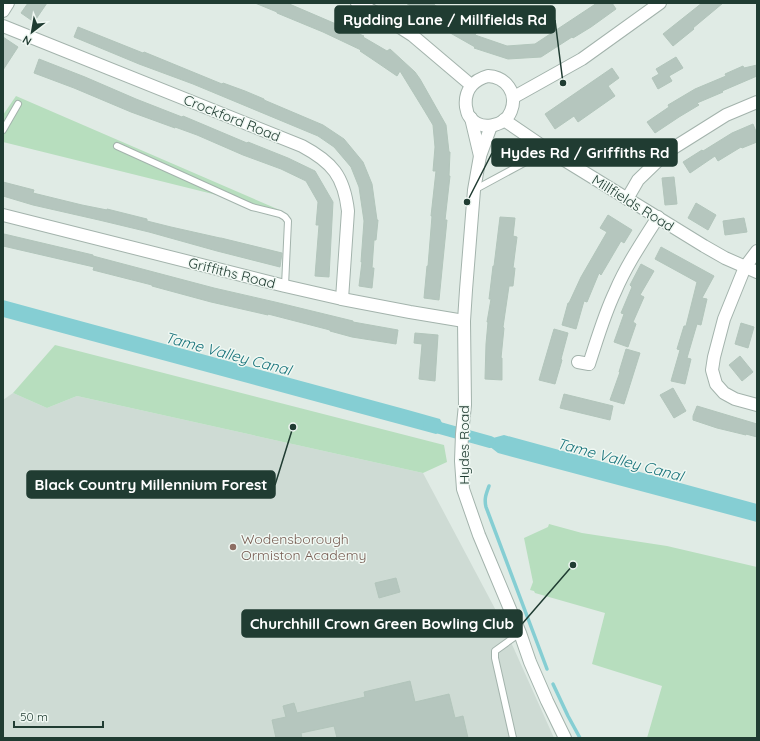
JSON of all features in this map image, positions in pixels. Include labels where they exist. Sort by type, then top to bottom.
[{"type":"street","points":[[3,11],[8,3]]},
{"type":"street","points":[[357,3],[384,17],[412,35],[471,85],[482,77],[488,76],[494,76],[506,83],[514,97],[511,113],[500,123],[491,126],[479,124],[471,118]]},
{"type":"street","points":[[514,97],[582,59],[660,3]]},
{"type":"street","name":"Crockford Road","points":[[3,26],[295,143],[317,154],[336,172],[343,186],[346,198],[348,211],[342,299]]},
{"type":"street","name":"Hydes Road","points":[[471,85],[467,94],[466,109],[471,118],[480,156]]},
{"type":"street","points":[[627,199],[638,180],[667,152],[726,115],[757,102]]},
{"type":"street","name":"Millfields Road","points":[[504,120],[548,150],[704,246],[725,258],[757,272]]},
{"type":"street","name":"Hydes Road","points":[[491,126],[480,156],[474,190],[464,321],[465,405],[461,461],[463,489],[478,535],[520,633],[530,662],[565,738]]},
{"type":"street","name":"Griffiths Road","points":[[3,215],[342,299],[464,321]]},
{"type":"street","points":[[578,362],[589,364],[604,318],[615,292],[627,268],[658,217]]},
{"type":"street","points":[[757,251],[745,267],[724,319],[712,370],[716,384],[724,393],[735,399],[757,405]]},
{"type":"lane","points":[[3,130],[18,104]]},
{"type":"lane","points":[[117,146],[252,207],[280,214],[285,217],[288,222],[286,286]]},
{"type":"lane","points":[[474,190],[548,150]]},
{"type":"lane","points":[[513,738],[495,658],[495,652],[520,633]]},
{"type":"shaded area","name":"Wodensborough Ormiston Academy","points":[[13,393],[47,408],[77,396],[423,473],[501,620],[554,738],[4,738],[3,400]]},
{"type":"green space","points":[[16,96],[282,212],[3,142],[3,115]]},
{"type":"green space","points":[[55,345],[444,445],[447,462],[423,473],[77,396],[47,408],[13,393]]},
{"type":"green space","points":[[549,524],[582,533],[667,546],[757,567],[757,738],[647,738],[662,686],[592,664],[605,613],[535,593],[534,591],[530,590],[533,582],[524,538],[548,527]]},
{"type":"water","points":[[3,300],[440,419],[445,429],[436,434],[3,317]]},
{"type":"water","points":[[481,435],[493,438],[504,435],[757,504],[757,522],[498,453],[489,446],[479,443],[474,438]]},
{"type":"building","points":[[28,3],[47,3],[34,22],[21,13]]},
{"type":"building","points":[[255,3],[287,3],[364,36],[363,37],[387,51],[390,49],[415,72],[420,79],[446,125],[450,152],[450,176],[445,220],[447,220],[439,300],[424,298],[436,171],[433,171],[435,147],[433,125],[400,71],[397,76],[360,51],[361,50]]},
{"type":"building","points":[[406,3],[432,3],[459,22],[477,32],[475,35],[507,46],[535,44],[597,3],[612,3],[616,9],[591,27],[573,38],[572,37],[541,57],[508,59],[474,48],[475,47],[445,30]]},
{"type":"building","points":[[702,3],[723,3],[673,46],[663,34]]},
{"type":"building","points":[[78,27],[264,99],[323,125],[344,139],[363,162],[372,184],[378,220],[376,240],[374,240],[372,288],[359,286],[364,221],[359,187],[351,167],[334,147],[318,136],[74,37]]},
{"type":"building","points":[[3,37],[18,47],[3,70]]},
{"type":"building","points":[[676,57],[683,68],[669,76],[672,81],[658,89],[652,78],[659,74],[656,69]]},
{"type":"building","points":[[39,59],[136,99],[288,158],[315,171],[333,202],[329,277],[315,276],[319,225],[316,225],[318,202],[306,181],[281,169],[243,155],[197,135],[131,112],[34,73]]},
{"type":"building","points":[[757,65],[757,76],[697,103],[699,105],[655,133],[647,122],[669,107],[668,105],[695,89],[726,76],[725,74],[743,66],[744,68]]},
{"type":"building","points":[[612,68],[619,78],[608,86],[615,96],[578,122],[574,116],[555,129],[545,114]]},
{"type":"building","points":[[753,124],[757,134],[757,142],[742,148],[741,147],[718,161],[715,156],[690,173],[683,162],[732,133]]},
{"type":"building","points":[[674,177],[677,204],[665,205],[662,178]]},
{"type":"building","points":[[3,182],[34,190],[33,193],[82,205],[107,209],[147,219],[147,221],[282,253],[280,267],[149,232],[33,205],[3,196]]},
{"type":"building","points":[[696,203],[716,215],[708,230],[688,218]]},
{"type":"building","points":[[608,215],[632,230],[624,243],[621,241],[601,275],[599,273],[587,302],[584,301],[576,329],[562,325],[568,303],[607,232],[600,228]]},
{"type":"building","points":[[500,217],[515,218],[513,236],[517,237],[513,268],[515,268],[513,286],[509,286],[503,327],[501,358],[502,380],[485,379],[487,322],[491,299],[489,299]]},
{"type":"building","points":[[744,218],[747,232],[725,235],[723,221]]},
{"type":"building","points":[[4,234],[93,255],[214,288],[353,322],[398,330],[396,344],[352,337],[268,314],[211,302],[93,270],[94,267],[3,246]]},
{"type":"building","points":[[661,247],[714,276],[702,298],[707,299],[701,325],[697,324],[687,358],[691,359],[685,384],[671,381],[680,350],[677,349],[684,326],[686,326],[697,282],[655,259]]},
{"type":"building","points":[[641,264],[654,271],[640,295],[644,297],[633,322],[636,324],[628,347],[614,342],[624,314],[621,313],[632,287],[630,285]]},
{"type":"building","points":[[741,323],[754,327],[748,348],[735,344]]},
{"type":"building","points":[[554,329],[568,333],[555,384],[539,380]]},
{"type":"building","points":[[415,333],[438,335],[435,381],[419,379],[422,344],[414,343]]},
{"type":"building","points":[[626,349],[640,353],[624,404],[610,400]]},
{"type":"building","points":[[740,356],[753,372],[742,381],[729,365]]},
{"type":"building","points":[[673,388],[686,411],[674,418],[660,395]]},
{"type":"building","points":[[564,394],[613,406],[610,420],[560,408]]},
{"type":"building","points":[[697,406],[757,424],[757,437],[717,428],[693,420]]},
{"type":"building","points":[[396,578],[400,592],[379,598],[375,583]]},
{"type":"building","points":[[410,681],[415,702],[449,694],[455,718],[463,716],[468,738],[337,738],[334,726],[301,733],[302,738],[276,738],[272,720],[286,717],[283,706],[294,703],[297,713],[365,697],[364,692]]},
{"type":"waterway","points":[[429,425],[490,442]]},
{"type":"waterway","points":[[489,486],[485,501],[486,507],[547,669]]},
{"type":"waterway","points":[[553,684],[580,738]]},
{"type":"place","name":"Rydding Lane / Millfields Rd","points":[[563,83]]},
{"type":"place","name":"Hydes Rd / Griffiths Rd","points":[[467,202]]},
{"type":"place","name":"Black Country Millennium Forest","points":[[293,427]]},
{"type":"place","name":"Wodensborough Ormiston Academy","points":[[233,547]]},
{"type":"place","name":"Churchhill Crown Green Bowling Club","points":[[573,565]]},
{"type":"water label","name":"Tame Valley Canal","points":[[228,354]]},
{"type":"water label","name":"Tame Valley Canal","points":[[620,460]]}]
